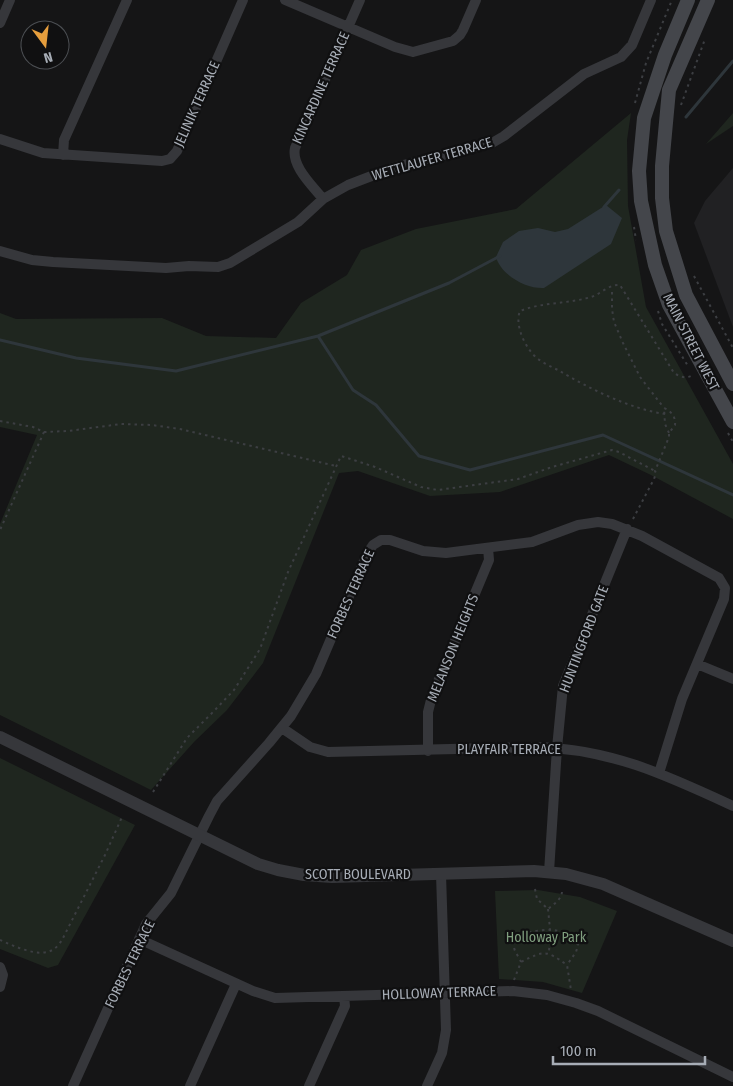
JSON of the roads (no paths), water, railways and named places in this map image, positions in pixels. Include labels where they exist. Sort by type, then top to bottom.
[{"type":"main road","name":"MAIN STREET WEST","points":[[688,0],[665,55],[644,118],[639,171],[641,201],[655,265],[669,305],[733,422]]},
{"type":"main road","name":"MAIN STREET WEST","points":[[708,0],[669,90],[663,150],[662,198],[666,231],[686,295],[733,384]]},
{"type":"street","points":[[0,22],[10,0]]},
{"type":"street","points":[[63,155],[64,140],[127,0]]},
{"type":"street","name":"JELINIK TERRACE","points":[[0,139],[43,153],[63,155],[162,162],[173,156],[243,0]]},
{"type":"street","points":[[285,0],[404,50],[413,52],[448,43],[457,38],[463,30],[476,0]]},
{"type":"street","name":"KINCARDINE TERRACE","points":[[323,199],[295,161],[293,154],[360,0]]},
{"type":"street","name":"WETTLAUFER TERRACE","points":[[0,251],[32,260],[166,268],[190,266],[218,267],[230,263],[298,222],[323,199],[348,185],[395,167],[492,142],[504,136],[584,74],[621,56],[632,45],[651,0]]},
{"type":"street","name":"FORBES TERRACE","points":[[73,1086],[146,924],[171,893],[209,816],[222,796],[282,728],[316,674],[367,554],[373,545],[381,540],[390,540],[433,553],[532,542],[591,522],[612,524],[627,529],[714,575],[724,585],[724,599],[682,699],[659,773]]},
{"type":"street","name":"HUNTINGFORD GATE","points":[[549,872],[562,686],[627,529]]},
{"type":"street","name":"MELANSON HEIGHTS","points":[[428,750],[427,723],[430,704],[489,560],[488,548]]},
{"type":"street","points":[[697,664],[733,679]]},
{"type":"street","name":"PLAYFAIR TERRACE","points":[[282,728],[310,747],[328,752],[557,748],[601,754],[659,773],[733,806]]},
{"type":"street","name":"SCOTT BOULEVARD","points":[[0,737],[199,836],[258,864],[278,870],[304,875],[332,877],[549,872],[580,877],[603,884],[733,941]]},
{"type":"street","points":[[427,1086],[442,1053],[445,1040],[446,993],[441,874]]},
{"type":"street","name":"HOLLOWAY TERRACE","points":[[139,939],[236,984],[275,998],[521,992],[547,995],[576,1002],[628,1025],[733,1077]]},
{"type":"street","points":[[0,967],[3,975],[0,987]]},
{"type":"street","points":[[190,1086],[236,984]]},
{"type":"street","points":[[309,1086],[345,1006],[344,996]]},
{"type":"waterway","points":[[686,117],[733,61]]},
{"type":"waterway","points":[[604,207],[619,190]]},
{"type":"waterway","points":[[0,340],[76,358],[176,371],[318,336],[449,283],[500,256]]},
{"type":"waterway","points":[[318,336],[353,390],[376,405],[419,456],[470,470],[603,435],[733,495]]},
{"type":"park label","name":"Holloway Park","points":[[546,937]]}]
